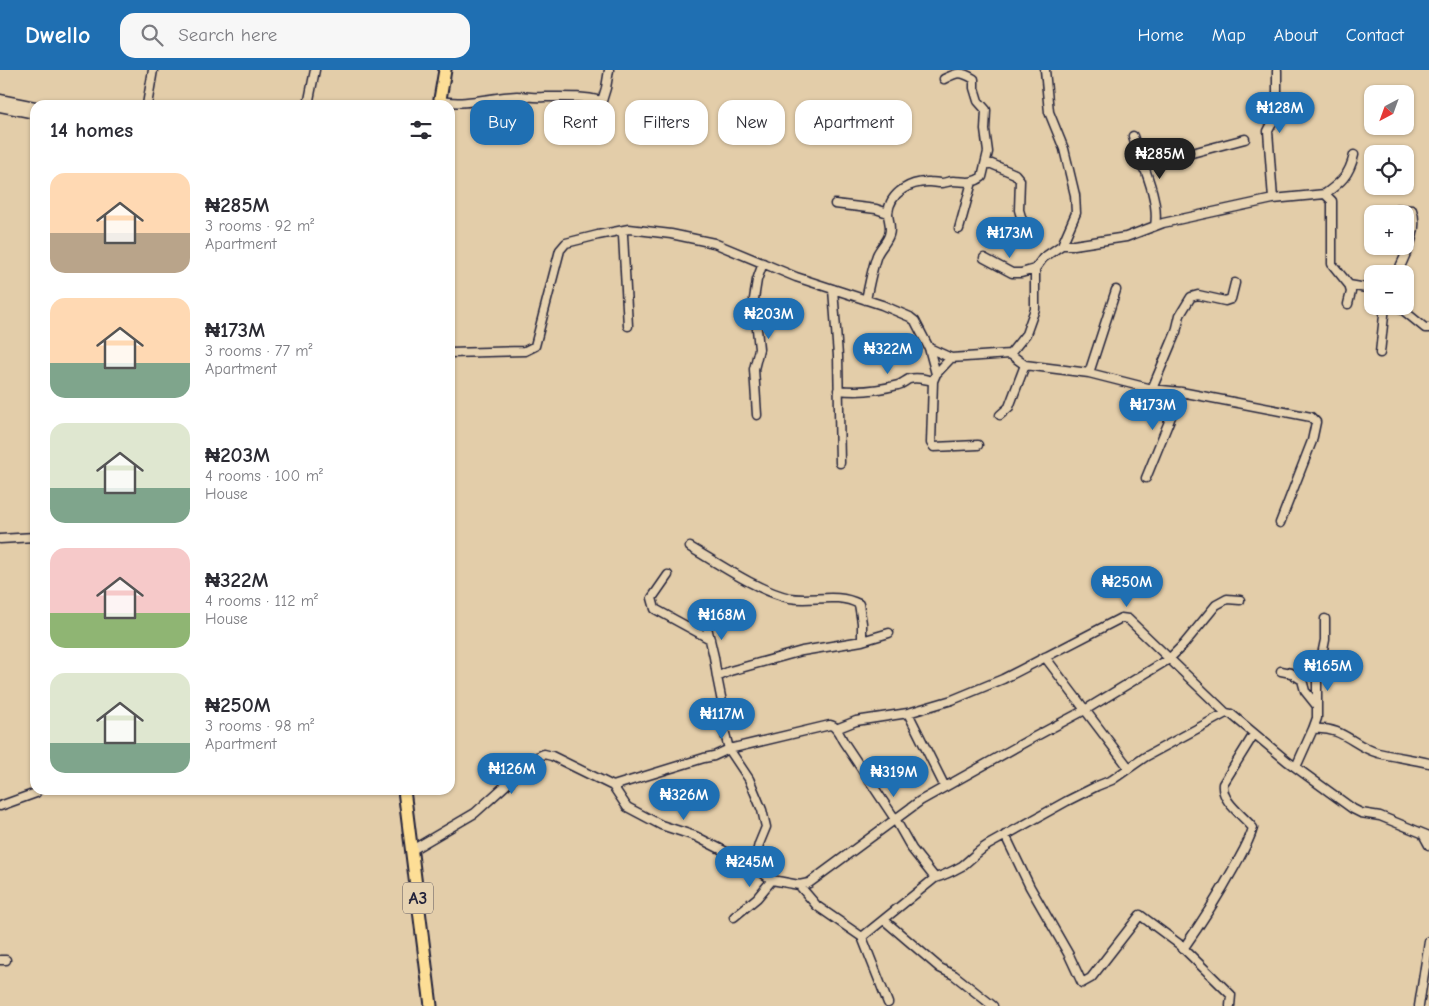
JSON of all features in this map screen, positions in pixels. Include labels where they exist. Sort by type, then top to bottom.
[{"type":"highway","points":[[440,100],[445,70]]},
{"type":"highway","name":"A3","points":[[405,795],[431,1006]]},
{"type":"street","points":[[148,100],[153,70]]},
{"type":"street","points":[[309,100],[315,70]]},
{"type":"street","points":[[455,103],[516,96],[566,96],[602,101],[609,70]]},
{"type":"street","points":[[1010,354],[1026,334],[1035,310],[1035,269],[1043,258],[1062,244],[1076,213],[1075,195],[1064,149],[1049,112],[1045,70]]},
{"type":"street","points":[[1273,199],[1268,131],[1277,114],[1277,71]]},
{"type":"street","points":[[866,300],[878,253],[889,236],[890,224],[888,213],[892,199],[907,186],[928,182],[941,183],[953,181],[965,183],[982,177],[988,152],[986,110],[978,101],[974,88],[974,79],[964,74],[956,73],[944,79]]},
{"type":"street","points":[[0,99],[30,105]]},
{"type":"street","points":[[0,107],[30,113]]},
{"type":"street","points":[[1133,136],[1157,215],[1155,226]]},
{"type":"street","points":[[1144,169],[1150,161],[1156,158],[1192,153],[1245,139]]},
{"type":"street","points":[[1062,244],[1074,245],[1126,237],[1155,226],[1273,199],[1325,194],[1343,180],[1351,167],[1354,155]]},
{"type":"street","points":[[987,162],[1015,174],[1020,180],[1019,210],[1022,220]]},
{"type":"street","points":[[959,229],[972,182]]},
{"type":"street","points":[[1325,194],[1332,201],[1332,264],[1349,285],[1351,292],[1348,304]]},
{"type":"street","points":[[835,204],[876,209],[888,213]]},
{"type":"street","points":[[1414,215],[1414,232]]},
{"type":"street","points":[[455,353],[526,351],[535,346],[560,250],[563,246],[574,241],[629,230],[671,234],[714,243],[796,277],[866,300],[910,318],[914,321],[930,348],[934,378],[931,443],[934,447],[978,444]]},
{"type":"street","points":[[621,231],[628,326]]},
{"type":"street","points":[[984,258],[1012,273],[1021,273],[1035,269]]},
{"type":"street","points":[[757,415],[754,369],[759,349],[754,299],[757,280],[763,263]]},
{"type":"street","points":[[1152,389],[1176,332],[1180,315],[1191,297],[1198,295],[1225,301],[1231,299],[1235,282]]},
{"type":"street","points":[[1349,285],[1364,288]]},
{"type":"street","points":[[834,289],[838,356],[840,462]]},
{"type":"street","points":[[1089,373],[1116,290]]},
{"type":"street","points":[[1380,353],[1384,315]]},
{"type":"street","points":[[1409,315],[1425,328],[1429,328]]},
{"type":"street","points":[[930,348],[951,358],[1010,354],[1025,365],[1089,373],[1152,389],[1181,392],[1312,417],[1316,422],[1312,441],[1280,523]]},
{"type":"street","points":[[838,390],[850,391],[881,388],[900,385],[910,379],[934,378],[951,358]]},
{"type":"street","points":[[1000,415],[1009,407],[1025,365]]},
{"type":"street","points":[[1146,478],[1181,392]]},
{"type":"street","points":[[0,539],[30,537]]},
{"type":"street","points":[[690,547],[727,569],[774,593],[792,598],[850,599],[859,604],[862,641]]},
{"type":"street","points":[[668,575],[652,598],[655,610],[710,639]]},
{"type":"street","points":[[703,610],[722,702],[723,726],[729,749],[750,780],[766,822],[755,860],[757,869],[772,880],[799,885],[809,883],[824,874],[920,801],[1027,740],[1085,710],[1169,659],[1216,605],[1227,599],[1240,600]]},
{"type":"street","points":[[836,729],[864,720],[908,712],[952,700],[1003,679],[1121,618],[1128,619],[1226,713],[1231,714],[1296,767],[1361,813],[1380,816],[1426,835],[1429,845]]},
{"type":"street","points":[[1296,767],[1317,718],[1317,679],[1325,640],[1325,620]]},
{"type":"street","points":[[717,677],[730,671],[802,651],[862,641],[889,633]]},
{"type":"street","points":[[1045,657],[1129,768]]},
{"type":"street","points":[[1281,671],[1290,673],[1302,680],[1317,679]]},
{"type":"street","points":[[1302,680],[1305,691],[1317,706]]},
{"type":"street","points":[[908,712],[945,787]]},
{"type":"street","points":[[862,937],[936,878],[948,874],[963,865],[975,853],[1067,800],[1112,780],[1145,757],[1226,713]]},
{"type":"street","points":[[613,786],[714,756],[729,749],[833,725],[895,819],[912,849],[936,878]]},
{"type":"street","points":[[1313,729],[1325,728],[1342,734],[1377,752],[1429,763]]},
{"type":"street","points":[[1183,948],[1221,892],[1250,840],[1253,828],[1247,819],[1225,798],[1222,790],[1223,784],[1254,734]]},
{"type":"street","points":[[412,850],[475,813],[537,757],[544,754],[552,756],[613,786],[627,807],[661,825],[695,836],[746,862],[755,860]]},
{"type":"street","points":[[0,806],[30,795]]},
{"type":"street","points":[[1005,835],[1030,887],[1069,955],[1082,983],[1091,978],[1140,915],[1183,948],[1231,995],[1230,1006]]},
{"type":"street","points":[[734,918],[757,898],[772,880]]},
{"type":"street","points":[[799,885],[817,906],[862,937],[888,1003]]},
{"type":"street","points":[[884,920],[940,968],[954,975],[993,1006]]},
{"type":"street","points":[[1419,1006],[1429,941]]}]
